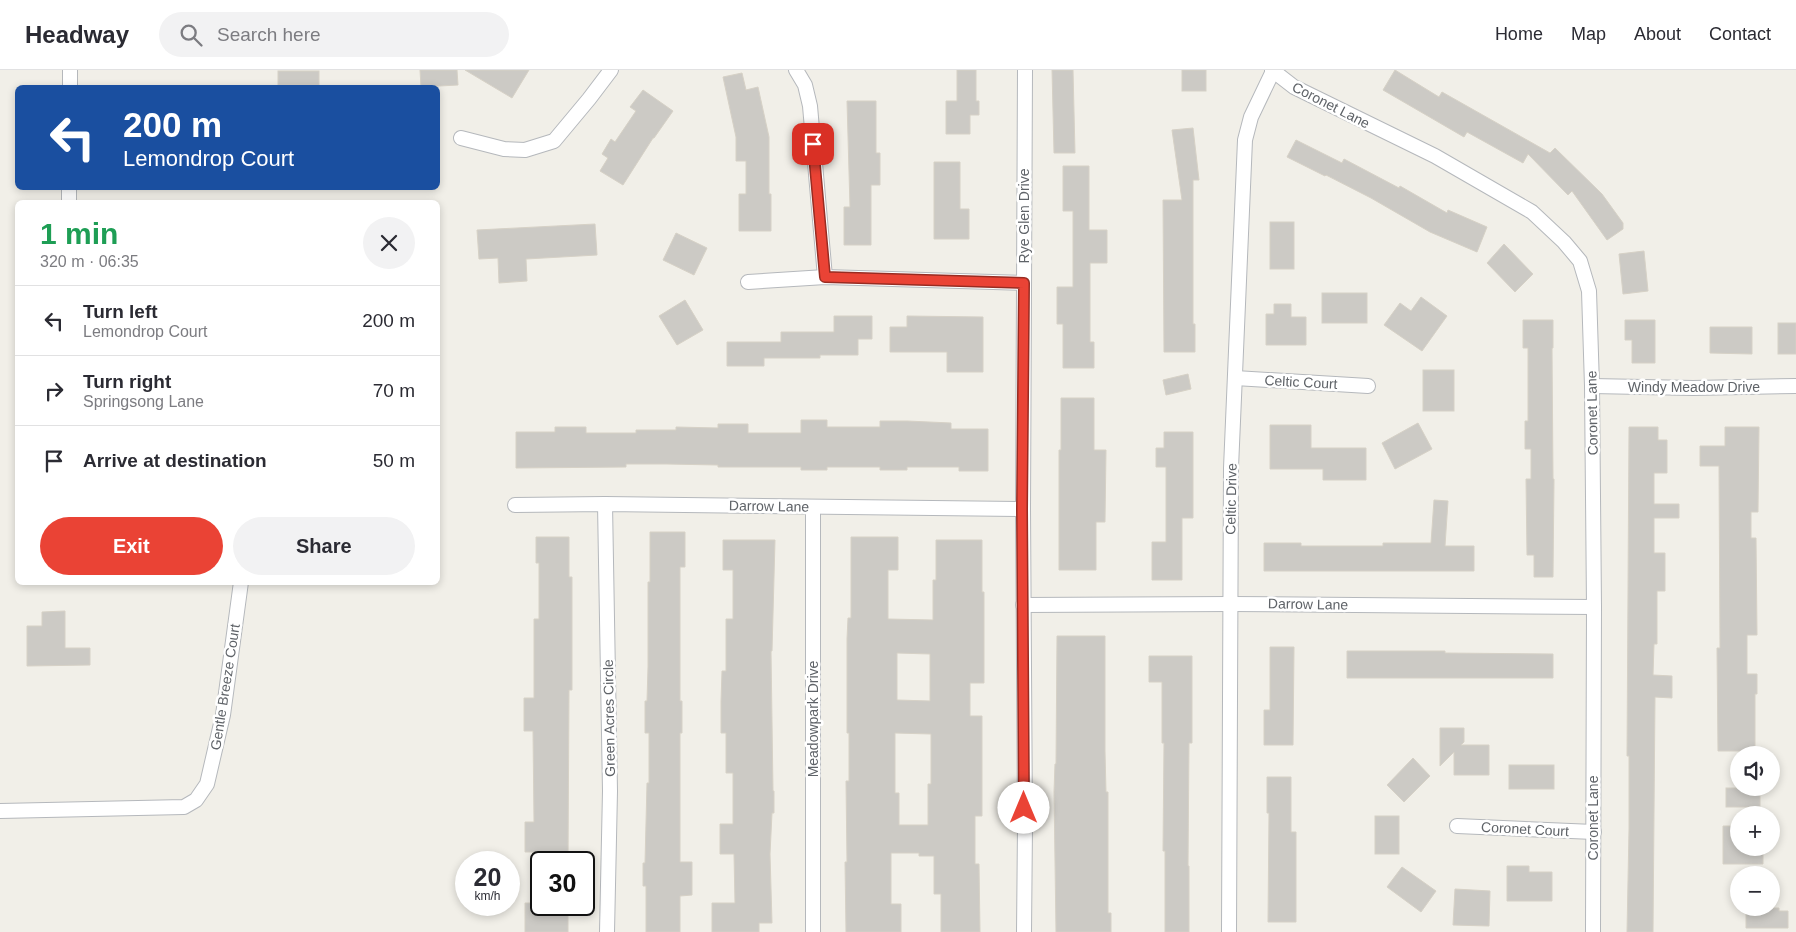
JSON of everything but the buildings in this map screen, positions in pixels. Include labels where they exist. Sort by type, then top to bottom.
[{"type":"street","points":[[70,70],[70,85]]},
{"type":"street","points":[[461,138],[504,149],[525,150],[554,141],[589,100],[611,70]]},
{"type":"street","points":[[796,70],[805,85],[810,106],[825,277]]},
{"type":"street","name":"Rye Glen Drive","points":[[1024,70],[1022,509],[1024,932]]},
{"type":"street","name":"Celtic Drive","points":[[1229,932],[1231,468],[1245,140],[1251,117],[1273,71]]},
{"type":"street","name":"Coronet Lane","points":[[1273,71],[1294,87],[1435,156],[1532,212],[1564,242],[1580,261],[1589,291],[1592,386],[1594,607],[1593,932]]},
{"type":"street","points":[[748,282],[825,277],[1024,283]]},
{"type":"street","name":"Celtic Court","points":[[1235,378],[1368,386]]},
{"type":"street","name":"Windy Meadow Drive","points":[[1592,386],[1693,388],[1796,386]]},
{"type":"street","name":"Darrow Lane","points":[[515,505],[606,504],[1022,509]]},
{"type":"street","name":"Green Acres Circle","points":[[606,504],[610,791],[607,932]]},
{"type":"street","name":"Meadowpark Drive","points":[[812,507],[813,932]]},
{"type":"street","name":"Gentle Breeze Court","points":[[0,811],[184,807],[196,800],[207,784],[223,715],[242,585]]},
{"type":"street","name":"Darrow Lane","points":[[1023,605],[1230,604],[1594,607]]},
{"type":"street","name":"Coronet Court","points":[[1457,826],[1594,832]]},
{"type":"route","points":[[813,144],[825,277],[1024,283],[1022,509],[1024,808]]}]
